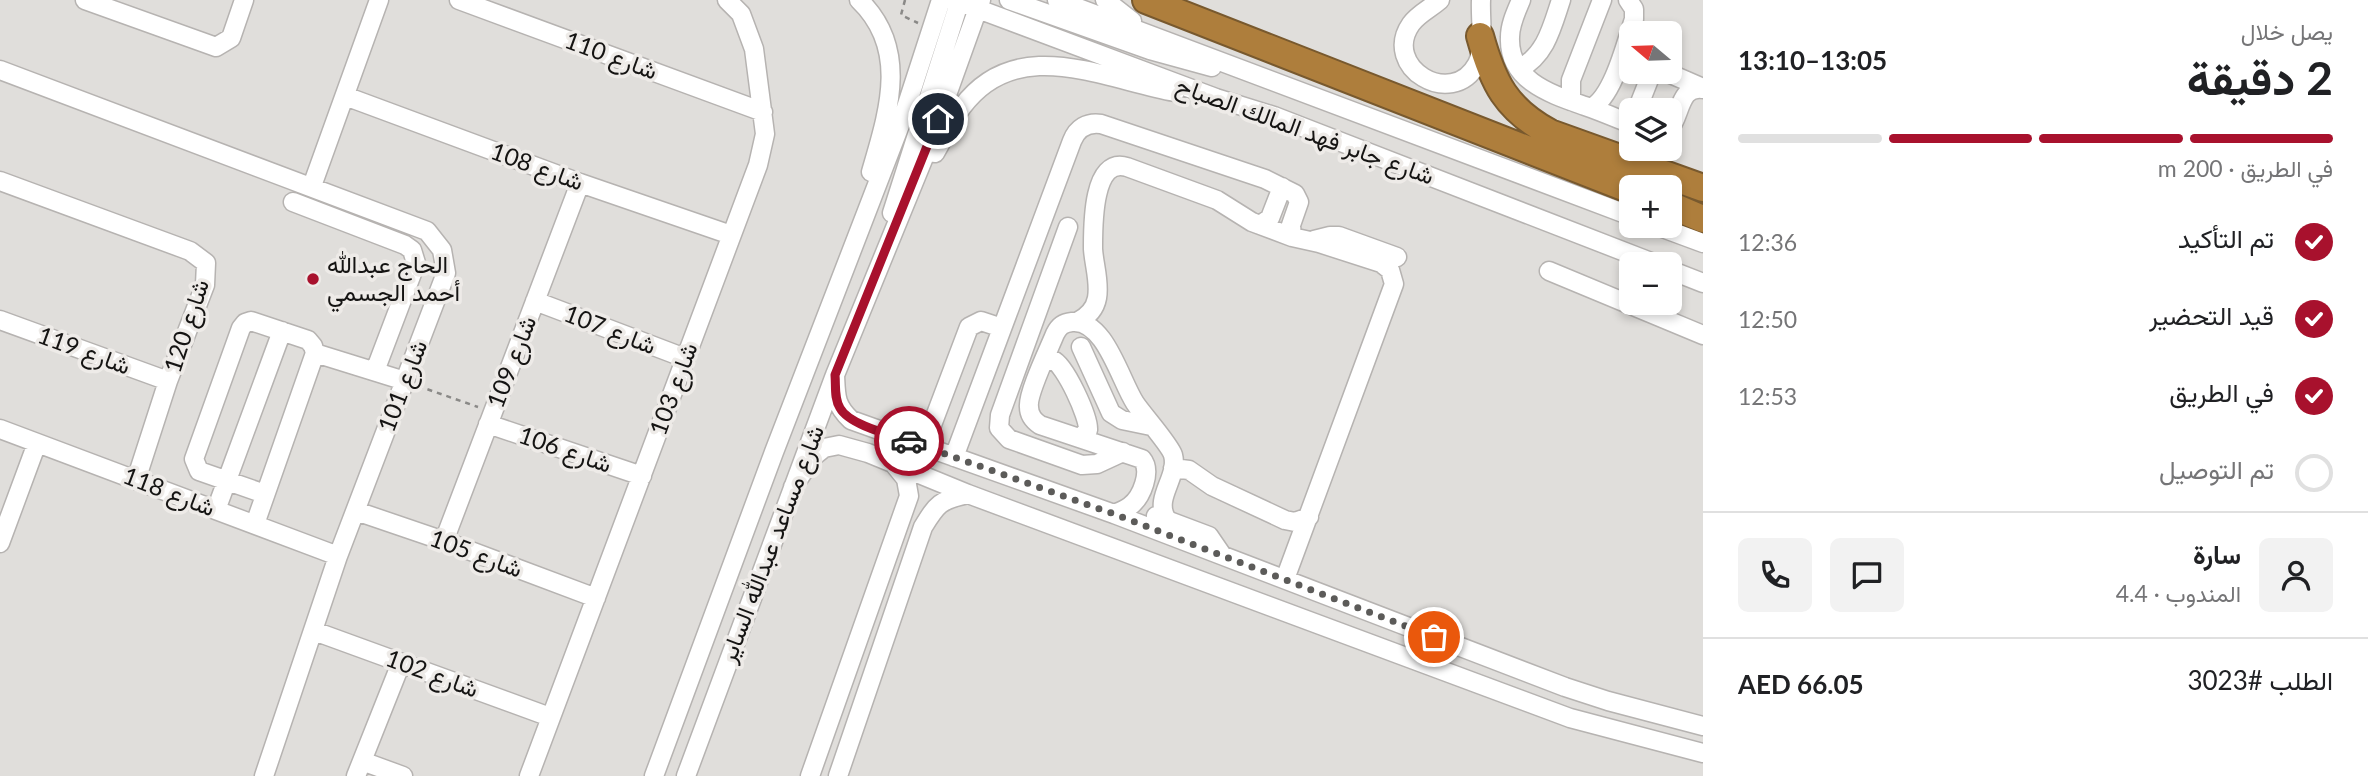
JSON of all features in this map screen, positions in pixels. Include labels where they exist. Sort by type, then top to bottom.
[{"type":"highway","points":[[1146,0],[1619,185]]},
{"type":"highway","points":[[1480,36],[1492,74],[1500,89],[1509,103],[1535,125],[1703,188]]},
{"type":"highway","points":[[1682,210],[1703,219]]},
{"type":"street","points":[[85,0],[216,47],[231,38],[244,0]]},
{"type":"street","points":[[318,212],[319,189],[345,96],[379,0]]},
{"type":"street","name":"شارع 110","points":[[459,0],[763,113]]},
{"type":"street","name":"شارع 103","points":[[529,776],[758,165],[765,134],[754,49],[741,13],[727,0]]},
{"type":"street","points":[[856,236],[892,87],[887,44],[878,24],[859,0]]},
{"type":"street","name":"شارع مساعد عبدالله الساير","points":[[654,776],[902,120],[941,0]]},
{"type":"street","points":[[1009,0],[1168,57],[1250,72]]},
{"type":"street","name":"شارع جابر فهد المالك الصباح","points":[[1057,0],[1619,211]]},
{"type":"street","points":[[1105,0],[1152,35]]},
{"type":"street","points":[[1440,0],[1409,26],[1404,49],[1407,61],[1415,72],[1424,79],[1447,84],[1469,75],[1476,66],[1480,55],[1481,0]]},
{"type":"street","points":[[1521,0],[1510,36],[1512,53],[1519,69],[1533,84],[1591,108],[1619,115]]},
{"type":"street","points":[[1519,69],[1536,58],[1542,50],[1562,0]]},
{"type":"street","points":[[1591,108],[1599,103],[1607,92],[1634,19],[1634,9],[1628,0]]},
{"type":"street","points":[[884,253],[898,190],[968,2]]},
{"type":"street","name":"شارع مساعد عبدالله الساير","points":[[685,776],[835,375],[913,185],[968,2]]},
{"type":"street","name":"شارع جابر فهد المالك الصباح","points":[[968,2],[1216,98],[1274,116],[1625,252]]},
{"type":"street","points":[[1572,101],[1571,80],[1602,2]]},
{"type":"street","points":[[913,185],[962,107],[978,88],[1000,74],[1023,67],[1047,64],[1070,66],[1153,88],[1216,98]]},
{"type":"street","name":"شارع 101","points":[[0,70],[428,231],[442,250],[446,273],[338,556],[264,776]]},
{"type":"street","points":[[1682,77],[1703,88]]},
{"type":"street","points":[[1682,102],[1685,94],[1694,88],[1703,88]]},
{"type":"street","name":"شارع 108","points":[[345,96],[580,183],[731,235]]},
{"type":"street","points":[[954,457],[1074,135],[1083,126],[1101,124],[1256,175],[1282,187],[1299,199],[1291,225],[1292,237]]},
{"type":"street","points":[[1151,165],[1216,189],[1230,207]]},
{"type":"street","points":[[1077,322],[1093,308],[1097,295],[1093,250],[1100,181],[1105,171],[1116,166],[1217,200],[1247,219],[1292,237],[1381,263],[1390,270],[1394,284]]},
{"type":"street","name":"شارع 120","points":[[0,181],[190,251],[206,263],[205,285],[168,381],[136,480]]},
{"type":"street","name":"شارع 109","points":[[444,541],[580,183]]},
{"type":"street","points":[[1260,225],[1270,218],[1282,187]]},
{"type":"street","points":[[292,202],[405,245],[415,256],[416,263],[375,372]]},
{"type":"street","points":[[1072,228],[1052,297],[1038,311],[998,424],[1001,433],[1009,439],[1082,465],[1097,464],[1123,452]]},
{"type":"street","points":[[1682,235],[1703,243]]},
{"type":"street","points":[[1287,574],[1394,284],[1400,258],[1339,236],[1312,241]]},
{"type":"street","points":[[1549,271],[1703,335]]},
{"type":"street","points":[[1682,275],[1703,283]]},
{"type":"street","name":"شارع 107","points":[[535,301],[685,358]]},
{"type":"street","name":"شارع 119","points":[[0,320],[168,381]]},
{"type":"street","points":[[254,524],[265,494],[314,353],[308,340],[251,321],[241,328],[194,459],[199,471],[265,494]]},
{"type":"street","points":[[924,446],[969,327],[976,321],[981,321],[1002,328]]},
{"type":"street","points":[[1166,518],[1162,503],[1172,470],[1174,461],[1171,449],[1155,431],[1123,384],[1101,337],[1088,325],[1077,322],[1060,326],[1029,402],[1030,415],[1040,425],[1123,452],[1145,464],[1161,464],[1172,470],[1189,470],[1212,486],[1285,520],[1295,522],[1309,517]]},
{"type":"street","points":[[216,510],[282,331]]},
{"type":"street","points":[[1084,345],[1115,404],[1128,422],[1155,431]]},
{"type":"street","points":[[314,353],[405,381]]},
{"type":"street","points":[[1044,362],[1059,362],[1087,418],[1088,430],[1080,438]]},
{"type":"street","points":[[835,375],[836,399],[840,410],[851,420],[1222,555],[1287,574]]},
{"type":"street","name":"شارع 106","points":[[490,418],[642,476]]},
{"type":"street","name":"شارع 118","points":[[0,430],[338,556]]},
{"type":"street","points":[[868,453],[869,440],[877,430]]},
{"type":"street","points":[[1114,514],[1134,502],[1145,464],[1154,449],[1155,431]]},
{"type":"street","points":[[0,543],[37,443]]},
{"type":"street","points":[[793,487],[814,456],[824,448],[839,445],[868,453],[968,494],[1584,723],[1703,752]]},
{"type":"street","points":[[810,776],[909,496],[906,479],[893,463]]},
{"type":"street","points":[[838,776],[923,527],[936,505],[947,498],[968,494]]},
{"type":"street","name":"شارع 105","points":[[356,511],[596,598]]},
{"type":"street","points":[[1135,522],[1149,516],[1166,518],[1330,596],[1579,692],[1702,724]]},
{"type":"street","points":[[1213,540],[1222,555]]},
{"type":"street","points":[[1321,624],[1330,596]]},
{"type":"street","name":"شارع 102","points":[[314,631],[550,717]]},
{"type":"street","points":[[401,663],[359,768],[403,776]]},
{"type":"path","points":[[405,381],[490,418]]},
{"type":"way so far","points":[[909,441],[1114,514],[1434,637]]},
{"type":"place","name":"الحاج عبدالله أحمد الجسمي","points":[[313,279]]},
{"type":"route","points":[[909,441],[851,420],[840,410],[836,399],[835,375],[938,119]]}]
